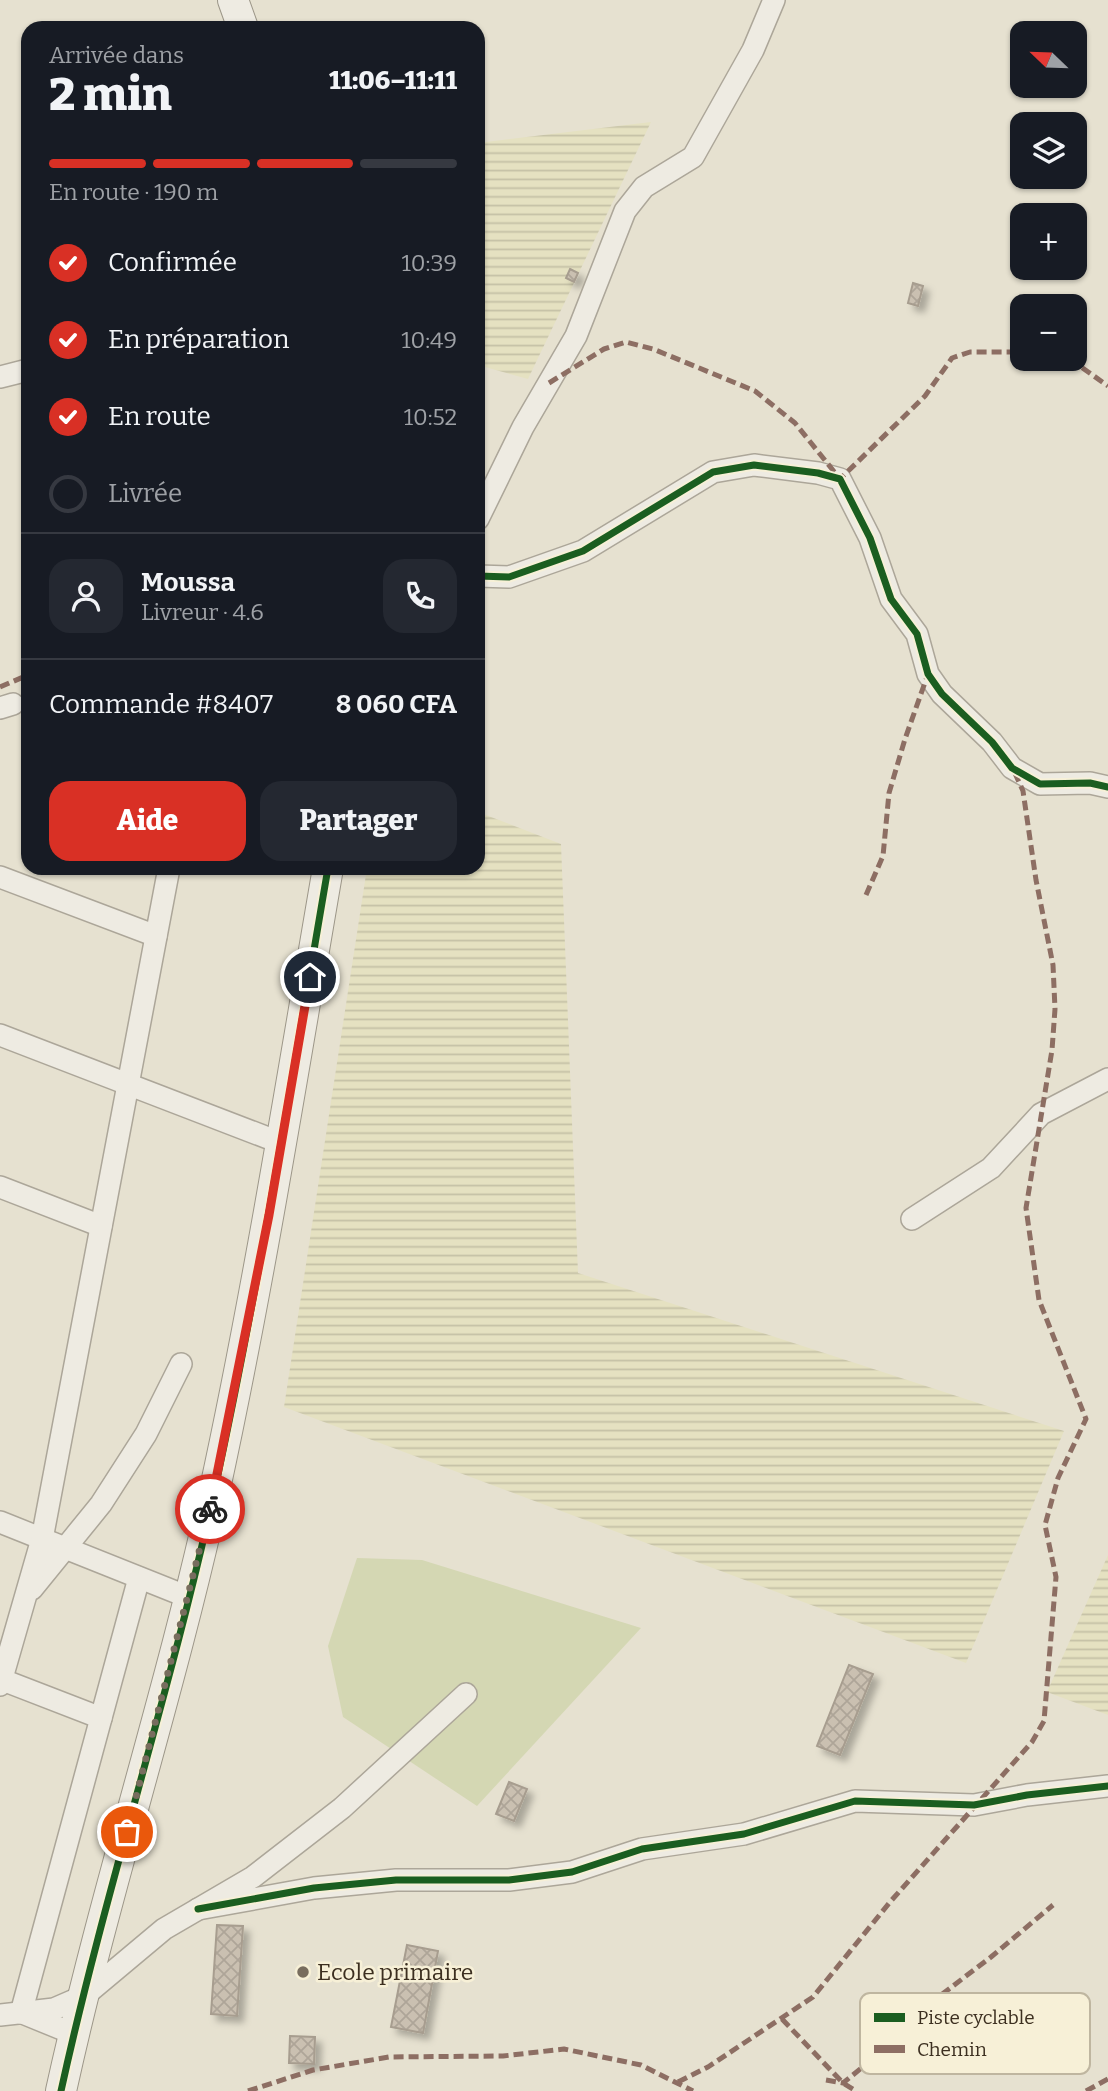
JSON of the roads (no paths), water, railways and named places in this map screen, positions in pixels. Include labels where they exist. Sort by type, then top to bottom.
[{"type":"street","points":[[233,0],[240,21]]},
{"type":"street","points":[[485,505],[523,427],[576,336],[625,211],[644,187],[693,157],[753,50],[774,0]]},
{"type":"street","points":[[0,377],[21,372]]},
{"type":"street","points":[[485,576],[509,577],[583,551],[713,472],[754,465],[818,473],[840,479],[870,538],[891,598],[917,634],[928,674],[942,694],[992,742],[1012,768],[1040,785],[1090,783],[1108,787]]},
{"type":"street","points":[[101,1718],[1,1681],[42,1539],[168,875]]},
{"type":"street","points":[[61,2091],[213,1495],[281,1143],[327,875]]},
{"type":"street","points":[[0,877],[156,936]]},
{"type":"street","points":[[0,1035],[281,1143]]},
{"type":"street","points":[[912,1219],[991,1168],[1041,1114],[1108,1079]]},
{"type":"street","points":[[0,1187],[101,1226]]},
{"type":"street","points":[[0,1646],[10,1635],[34,1585],[101,1504],[146,1434],[181,1364]]},
{"type":"street","points":[[0,1522],[188,1597]]},
{"type":"street","points":[[22,2013],[139,1577]]},
{"type":"street","points":[[0,2015],[54,2009],[84,1996],[164,1929],[253,1877],[342,1808],[466,1694]]},
{"type":"street","points":[[198,1909],[314,1888],[396,1880],[509,1880],[572,1871],[642,1849],[744,1834],[855,1801],[974,1805],[1027,1795],[1108,1786]]},
{"type":"street","points":[[0,2004],[74,2034]]},
{"type":"place","name":"Ecole primaire","points":[[303,1972]]}]
